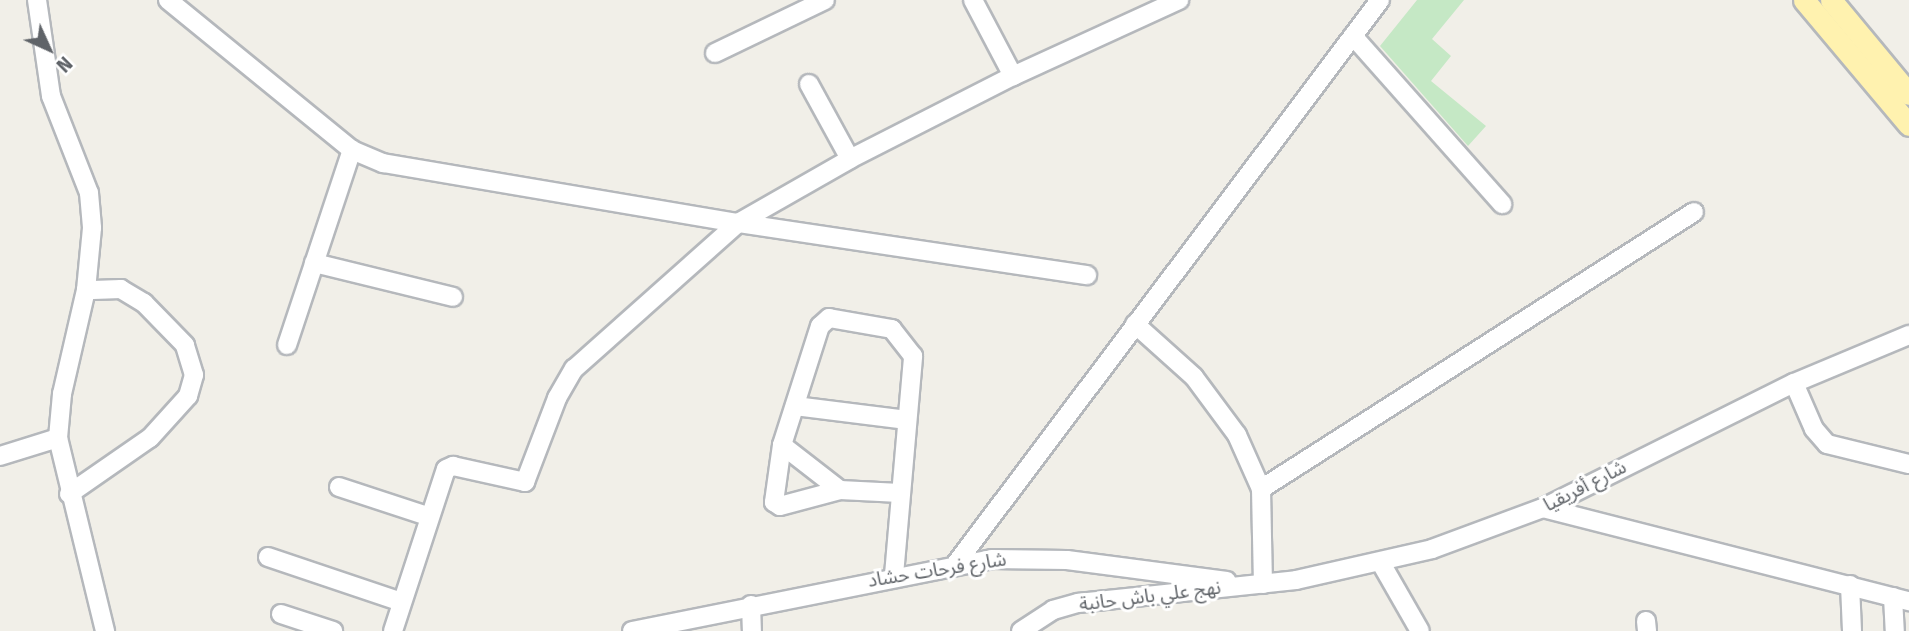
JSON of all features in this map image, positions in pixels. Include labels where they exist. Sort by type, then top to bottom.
[{"type":"main road","points":[[1804,0],[1909,125]]},
{"type":"main road","points":[[1831,0],[1909,94]]},
{"type":"street","points":[[37,0],[51,96],[89,193],[92,228],[86,290],[62,394],[58,438],[69,494],[105,631]]},
{"type":"street","points":[[168,0],[352,150],[383,163],[738,223],[1087,275]]},
{"type":"street","points":[[715,53],[825,0]]},
{"type":"street","points":[[973,0],[1013,76]]},
{"type":"street","points":[[393,631],[442,474],[453,466],[525,482],[557,398],[574,369],[738,223],[850,159],[1013,76],[1179,0]]},
{"type":"street","points":[[955,565],[1353,36],[1371,3]]},
{"type":"street","points":[[1353,36],[1502,204]]},
{"type":"street","points":[[809,85],[850,159]]},
{"type":"street","points":[[287,345],[352,150]]},
{"type":"street","points":[[1261,489],[1694,212]]},
{"type":"street","points":[[314,263],[453,297]]},
{"type":"street","points":[[69,494],[150,438],[188,396],[194,376],[185,345],[144,303],[121,289],[86,290]]},
{"type":"street","points":[[894,575],[913,355],[906,341],[892,329],[843,317],[829,318],[820,326],[782,445],[773,490],[774,502],[780,506],[840,490],[900,493]]},
{"type":"street","points":[[1135,324],[1216,401],[1261,489],[1254,585]]},
{"type":"street","name":"شارع أفريقيا","points":[[1254,585],[1381,563],[1543,508],[1794,383],[1909,335]]},
{"type":"street","points":[[1794,383],[1814,429],[1827,444],[1909,464]]},
{"type":"street","points":[[795,405],[907,420]]},
{"type":"street","points":[[0,456],[58,438]]},
{"type":"street","points":[[782,445],[840,490]]},
{"type":"street","points":[[339,487],[427,516]]},
{"type":"street","points":[[1543,508],[1901,599],[1895,631]]},
{"type":"street","points":[[268,557],[402,602]]},
{"type":"street","name":"شارع فرحات حشاد","points":[[632,631],[894,575],[992,559],[1067,560],[1254,585]]},
{"type":"street","points":[[1381,563],[1420,631]]},
{"type":"street","name":"نهج علي باش حانبة","points":[[1021,631],[1053,610],[1078,603],[1254,585]]},
{"type":"street","points":[[1850,585],[1852,631]]},
{"type":"street","points":[[751,606],[752,631]]},
{"type":"street","points":[[281,614],[333,631]]},
{"type":"green space","points":[[1417,0],[1464,0],[1432,39],[1451,56],[1431,81],[1486,126],[1468,146],[1380,46]]}]
